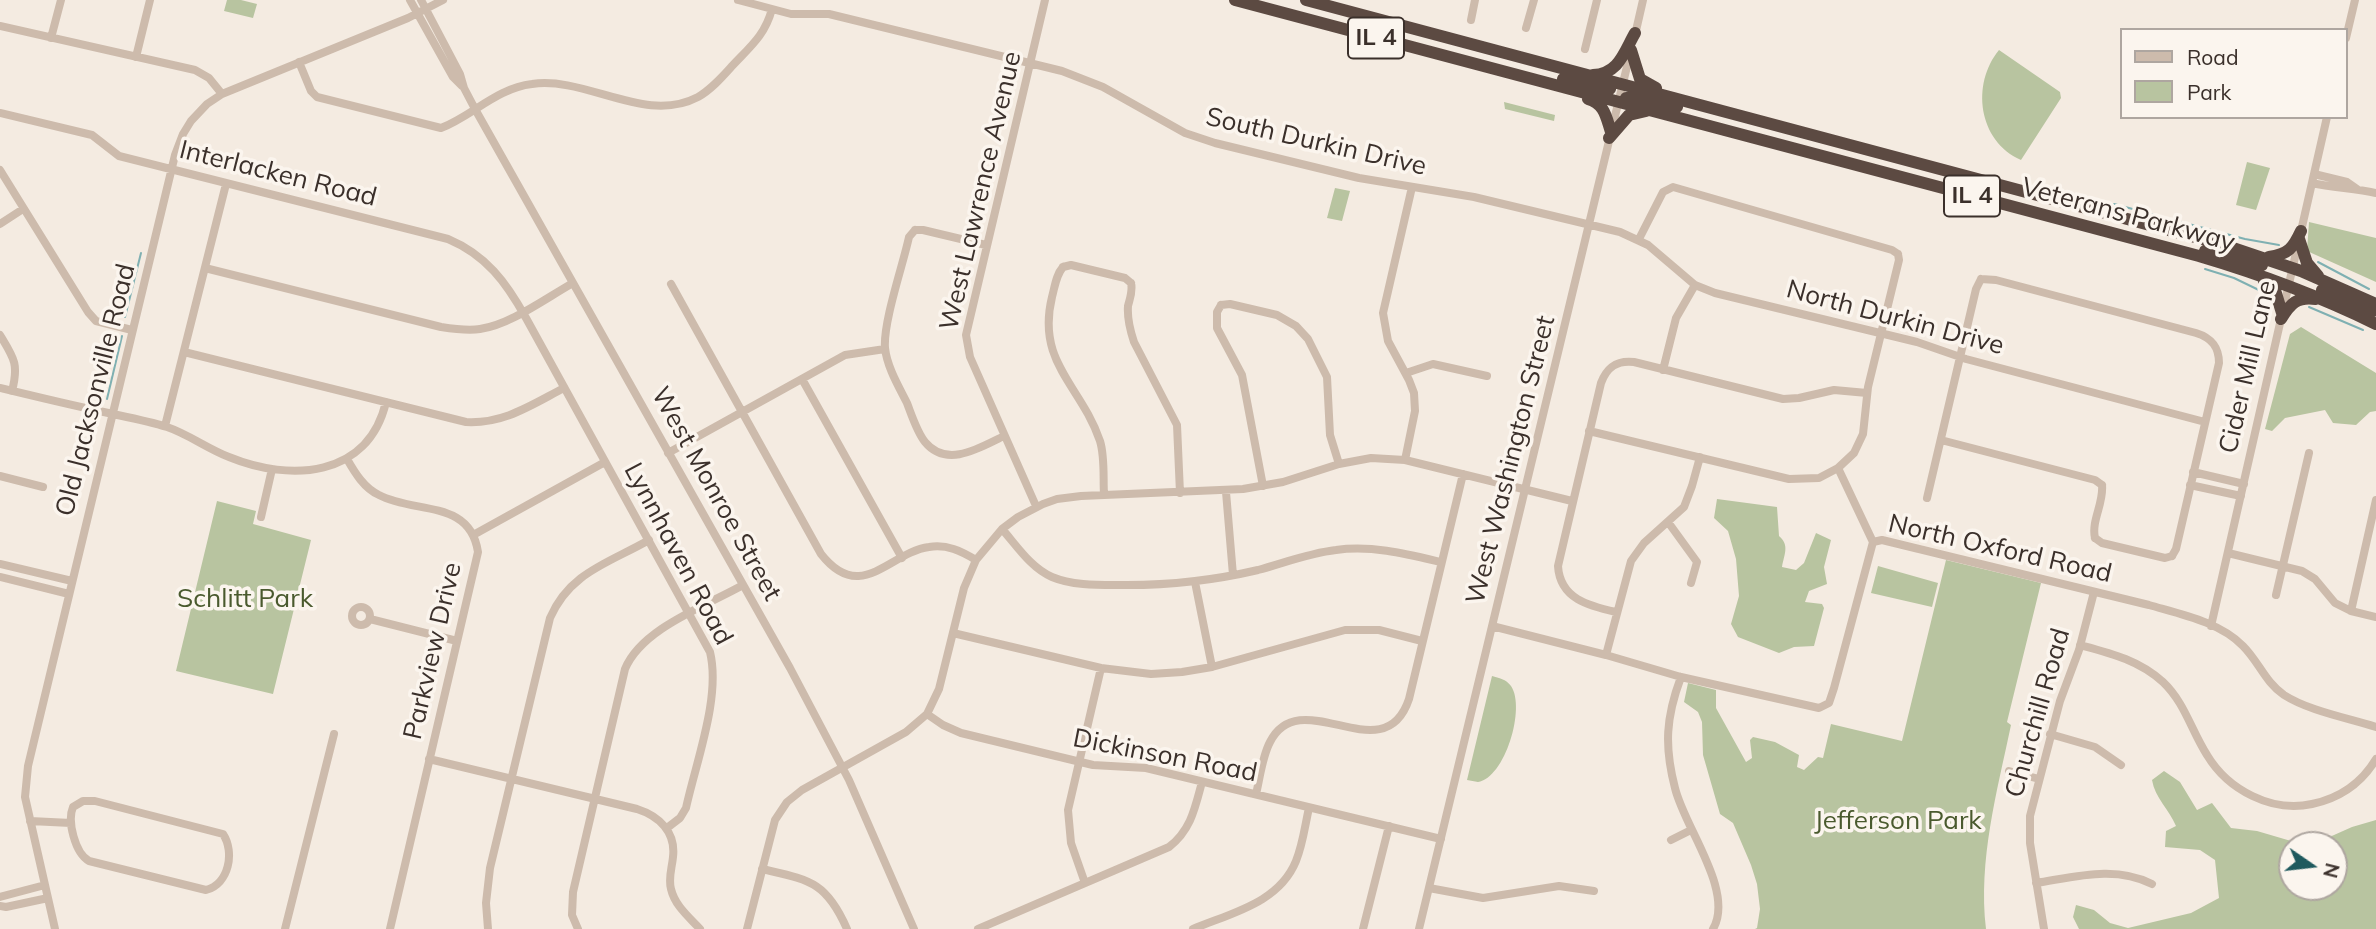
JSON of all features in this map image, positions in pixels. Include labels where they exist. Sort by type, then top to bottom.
[{"type":"highway","name":"IL 4","points":[[1235,0],[1618,102]]},
{"type":"highway","name":"IL 4","points":[[1306,0],[1623,84]]},
{"type":"highway","points":[[1590,75],[1606,74],[1615,68],[1635,33]]},
{"type":"highway","points":[[1631,50],[1636,71],[1644,83],[1701,100],[1715,109]]},
{"type":"highway","points":[[1452,58],[1608,88],[1623,84]]},
{"type":"highway","points":[[1518,75],[1536,85],[1596,102],[1603,108],[1610,135]]},
{"type":"highway","name":"Veterans Parkway","points":[[1623,84],[2205,239],[2292,267],[2376,304]]},
{"type":"highway","points":[[1618,102],[1634,97],[1733,118],[1763,121]]},
{"type":"highway","name":"Veterans Parkway","points":[[1618,102],[2199,256],[2324,299],[2376,324]]},
{"type":"highway","points":[[1610,135],[1636,112],[1653,111]]},
{"type":"highway","points":[[2265,258],[2284,255],[2290,251],[2300,235]]},
{"type":"highway","points":[[2300,235],[2307,263],[2320,278]]},
{"type":"highway","points":[[2157,245],[2217,253],[2280,271],[2292,267]]},
{"type":"highway","points":[[2199,256],[2208,264],[2271,285],[2277,294],[2281,316]]},
{"type":"highway","points":[[2288,286],[2307,284],[2376,312]]},
{"type":"highway","points":[[2281,316],[2297,300],[2306,297],[2324,299]]},
{"type":"street","points":[[51,38],[61,0]]},
{"type":"street","points":[[136,57],[150,0]]},
{"type":"street","name":"West Monroe Street","points":[[410,0],[453,77],[475,108],[790,668],[842,768],[914,929]]},
{"type":"street","name":"West Monroe Street","points":[[421,0],[460,74],[464,89]]},
{"type":"street","name":"Old Jacksonville Road","points":[[55,929],[26,797],[28,766],[171,169],[186,127],[207,104],[222,94],[417,14],[443,0]]},
{"type":"street","name":"South Durkin Drive","points":[[738,0],[791,14],[829,14],[1031,63],[1085,80],[1182,132],[1215,143],[1349,176],[1474,197],[1589,225]]},
{"type":"street","name":"West Lawrence Avenue","points":[[1036,506],[970,357],[966,335],[1045,0]]},
{"type":"street","points":[[1471,20],[1475,0]]},
{"type":"street","points":[[1526,28],[1534,0]]},
{"type":"street","points":[[1585,49],[1597,0]]},
{"type":"street","name":"West Washington Street","points":[[1419,929],[1643,0]]},
{"type":"street","points":[[2348,30],[2355,0]]},
{"type":"street","points":[[299,62],[313,94],[323,99],[441,128],[515,88],[544,83],[567,85],[656,106],[671,106],[688,101],[711,88],[764,33],[772,9]]},
{"type":"street","points":[[0,26],[195,71],[209,78],[222,94]]},
{"type":"street","name":"Interlacken Road","points":[[0,113],[92,135],[119,156],[457,243],[479,256],[494,270],[522,311]]},
{"type":"street","name":"Cider Mill Lane","points":[[2211,626],[2328,119]]},
{"type":"street","points":[[0,170],[91,317],[102,323],[132,330]]},
{"type":"street","points":[[2313,179],[2345,190],[2357,189],[2376,193]]},
{"type":"street","points":[[165,426],[226,184]]},
{"type":"street","points":[[1589,431],[1797,480],[1819,478],[1839,468],[1854,453],[1863,434],[1867,393],[1900,253],[1667,185],[1639,239]]},
{"type":"street","points":[[1405,460],[1415,403],[1412,387],[1388,341],[1383,313],[1412,187]]},
{"type":"street","points":[[0,224],[23,209]]},
{"type":"street","name":"North Durkin Drive","points":[[1589,225],[1639,239],[1695,285],[1715,293],[1917,342],[1960,357],[2205,422]]},
{"type":"street","points":[[986,245],[913,228],[887,330],[885,349],[919,432],[932,449],[946,455],[958,456],[1004,436]]},
{"type":"street","points":[[1104,495],[1100,441],[1054,355],[1048,337],[1049,310],[1061,264],[1133,281],[1128,316],[1130,329],[1134,342],[1177,425],[1180,493]]},
{"type":"street","points":[[205,268],[455,329],[481,329],[499,324],[573,282]]},
{"type":"street","points":[[1927,498],[1980,277],[2200,334],[2215,346],[2219,363],[2173,558],[2094,539],[2103,485],[2095,480],[1941,440]]},
{"type":"street","points":[[671,284],[826,561],[839,570],[865,576],[899,554],[921,548],[939,546],[959,551],[976,560]]},
{"type":"street","points":[[1663,370],[1676,318],[1695,285]]},
{"type":"street","points":[[1263,486],[1242,375],[1217,328],[1220,303],[1277,315],[1296,326],[1308,340],[1327,377],[1330,435],[1339,464]]},
{"type":"street","name":"Lynnhaven Road","points":[[522,311],[710,652],[714,684],[686,808],[680,818],[667,828]]},
{"type":"street","points":[[0,335],[15,361],[16,374],[12,391]]},
{"type":"street","points":[[668,453],[845,355],[885,349]]},
{"type":"street","points":[[184,352],[466,422],[488,422],[520,412],[564,388]]},
{"type":"street","points":[[1616,612],[1576,600],[1566,591],[1560,581],[1559,558],[1601,383],[1607,370],[1613,365],[1629,362],[1783,399],[1834,390],[1867,393]]},
{"type":"street","points":[[1405,373],[1433,364],[1487,376]]},
{"type":"street","points":[[802,379],[899,554]]},
{"type":"street","points":[[0,388],[165,426],[232,458],[272,469],[292,471],[318,470],[347,459],[374,433],[386,402]]},
{"type":"street","points":[[2276,595],[2309,453]]},
{"type":"street","points":[[1606,655],[1631,561],[1644,542],[1684,507],[1700,457]]},
{"type":"street","points":[[747,929],[775,820],[787,802],[802,790],[906,732],[927,714],[940,689],[964,589],[976,560],[1002,529],[1036,506],[1057,499],[1104,495],[1226,492],[1263,486],[1339,464],[1371,458],[1405,460],[1572,501]]},
{"type":"street","name":"Parkview Drive","points":[[347,459],[362,482],[378,495],[451,514],[465,523],[475,534],[478,552],[390,929]]},
{"type":"street","points":[[475,534],[606,462]]},
{"type":"street","name":"North Oxford Road","points":[[1839,468],[1872,542],[1882,540],[2094,592],[2169,611],[2211,626],[2243,646],[2265,679],[2282,693],[2298,702],[2376,727]]},
{"type":"street","points":[[261,517],[272,469]]},
{"type":"street","points":[[2193,472],[2244,484]]},
{"type":"street","points":[[1256,794],[1270,741],[1280,728],[1292,721],[1309,718],[1372,730],[1393,723],[1406,705],[1463,474]]},
{"type":"street","points":[[0,476],[43,487]]},
{"type":"street","points":[[2190,485],[2241,496]]},
{"type":"street","points":[[1226,492],[1233,575]]},
{"type":"street","points":[[2351,611],[2372,532],[2376,500]]},
{"type":"street","points":[[1668,523],[1697,562],[1690,583]]},
{"type":"street","points":[[1002,529],[1035,566],[1051,576],[1092,584],[1195,582],[1337,549],[1383,550],[1441,562]]},
{"type":"street","points":[[488,929],[488,881],[554,607],[579,578],[649,540]]},
{"type":"street","points":[[1492,626],[1681,677],[1819,708],[1829,703],[1872,542]]},
{"type":"street","points":[[2228,553],[2283,565],[2309,574],[2335,603],[2351,611],[2376,617]]},
{"type":"street","points":[[0,564],[72,581]]},
{"type":"street","points":[[11,566],[4,578],[68,594]]},
{"type":"street","points":[[1195,582],[1212,667]]},
{"type":"street","points":[[578,929],[572,915],[571,901],[630,657],[649,638],[743,585]]},
{"type":"street","name":"Churchill Road","points":[[2044,929],[2029,828],[2050,734],[2080,645],[2094,592]]},
{"type":"street","points":[[370,619],[457,641]]},
{"type":"street","points":[[953,633],[1101,668],[1151,674],[1212,667],[1345,630],[1379,630],[1422,640]]},
{"type":"street","points":[[2080,645],[2123,657],[2162,681],[2180,702],[2211,761],[2236,786],[2259,799],[2295,806],[2324,802],[2354,786],[2376,759]]},
{"type":"street","points":[[1085,883],[1075,858],[1069,825],[1070,797],[1101,668]]},
{"type":"street","points":[[1681,677],[1670,709],[1667,743],[1674,787],[1718,897],[1719,914],[1713,929]]},
{"type":"street","name":"Dickinson Road","points":[[927,714],[961,733],[1078,762],[1108,767],[1146,768],[1441,838]]},
{"type":"street","points":[[285,929],[334,734]]},
{"type":"street","points":[[2050,734],[2095,747],[2122,765]]},
{"type":"street","points":[[429,759],[644,811],[660,820],[667,828],[674,849],[670,888],[680,908],[700,929]]},
{"type":"street","points":[[2009,771],[2039,779]]},
{"type":"street","points":[[978,929],[1144,859],[1176,841],[1184,833],[1194,813],[1202,782]]},
{"type":"street","points":[[89,800],[218,832],[223,834],[228,843],[226,871],[219,884],[206,890],[89,862],[81,855],[71,823],[70,813],[73,807],[89,800]]},
{"type":"street","points":[[1193,929],[1255,904],[1272,894],[1297,859],[1309,808]]},
{"type":"street","points":[[30,821],[71,823]]},
{"type":"street","points":[[1363,929],[1389,826]]},
{"type":"street","points":[[1671,840],[1692,830]]},
{"type":"street","points":[[762,869],[799,877],[822,889],[833,902],[847,929]]},
{"type":"street","points":[[2036,883],[2108,872],[2140,878],[2152,884]]},
{"type":"street","points":[[0,897],[45,886]]},
{"type":"street","points":[[1429,888],[1483,898],[1559,886],[1594,891]]},
{"type":"street","points":[[0,906],[48,898]]},
{"type":"green space","points":[[227,0],[257,4],[253,18],[224,11]]},
{"type":"green space","points":[[1999,50],[2060,92],[2061,98],[2021,160],[1995,140],[1983,111],[1985,79]]},
{"type":"green space","points":[[1504,102],[1555,115],[1554,121],[1505,109]]},
{"type":"green space","points":[[2247,162],[2270,168],[2256,210],[2236,205]]},
{"type":"green space","points":[[1335,188],[1350,191],[1342,221],[1327,218]]},
{"type":"green space","points":[[2309,222],[2376,238],[2376,282],[2307,251]]},
{"type":"green space","points":[[2301,327],[2376,373],[2376,411],[2370,412],[2356,425],[2333,423],[2325,410],[2285,418],[2272,431],[2265,429],[2290,334]]},
{"type":"green space","points":[[1717,499],[1777,507],[1779,536],[1785,547],[1782,567],[1796,570],[1804,563],[1816,533],[1831,540],[1824,567],[1827,584],[1809,591],[1805,602],[1822,604],[1824,608],[1814,646],[1794,647],[1779,653],[1738,637],[1731,624],[1739,596],[1736,559],[1728,531],[1714,518]]},
{"type":"green space","name":"Schlitt Park","points":[[217,501],[256,511],[253,524],[311,540],[273,694],[176,671]]},
{"type":"green space","name":"Jefferson Park","points":[[1946,560],[2041,583],[2007,722],[2011,725],[1990,826],[1985,877],[1986,929],[1755,929],[1760,909],[1757,884],[1733,823],[1720,814],[1703,755],[1702,722],[1698,712],[1684,702],[1688,683],[1716,690],[1716,708],[1746,762],[1752,758],[1750,740],[1753,737],[1775,742],[1799,755],[1797,767],[1804,770],[1818,757],[1823,758],[1831,724],[1902,741]]},
{"type":"green space","points":[[1878,566],[1938,583],[1932,607],[1871,593]]},
{"type":"green space","points":[[1492,676],[1505,680],[1511,686],[1515,696],[1514,725],[1510,741],[1497,768],[1488,778],[1478,782],[1467,780]]},
{"type":"green space","points":[[2164,771],[2180,782],[2197,810],[2212,803],[2231,828],[2278,837],[2278,901],[2348,901],[2348,831],[2343,831],[2376,820],[2376,929],[2079,929],[2073,917],[2076,905],[2094,910],[2110,923],[2128,928],[2191,913],[2219,898],[2215,860],[2200,850],[2165,847],[2166,831],[2176,826],[2152,780]]},
{"type":"waterway","points":[[2114,204],[2245,239],[2279,245]]},
{"type":"waterway","points":[[125,317],[141,253]]},
{"type":"waterway","points":[[2318,262],[2369,289]]},
{"type":"waterway","points":[[2205,269],[2234,278],[2265,293]]},
{"type":"waterway","points":[[2309,307],[2363,330]]},
{"type":"waterway","points":[[107,399],[122,336]]}]
